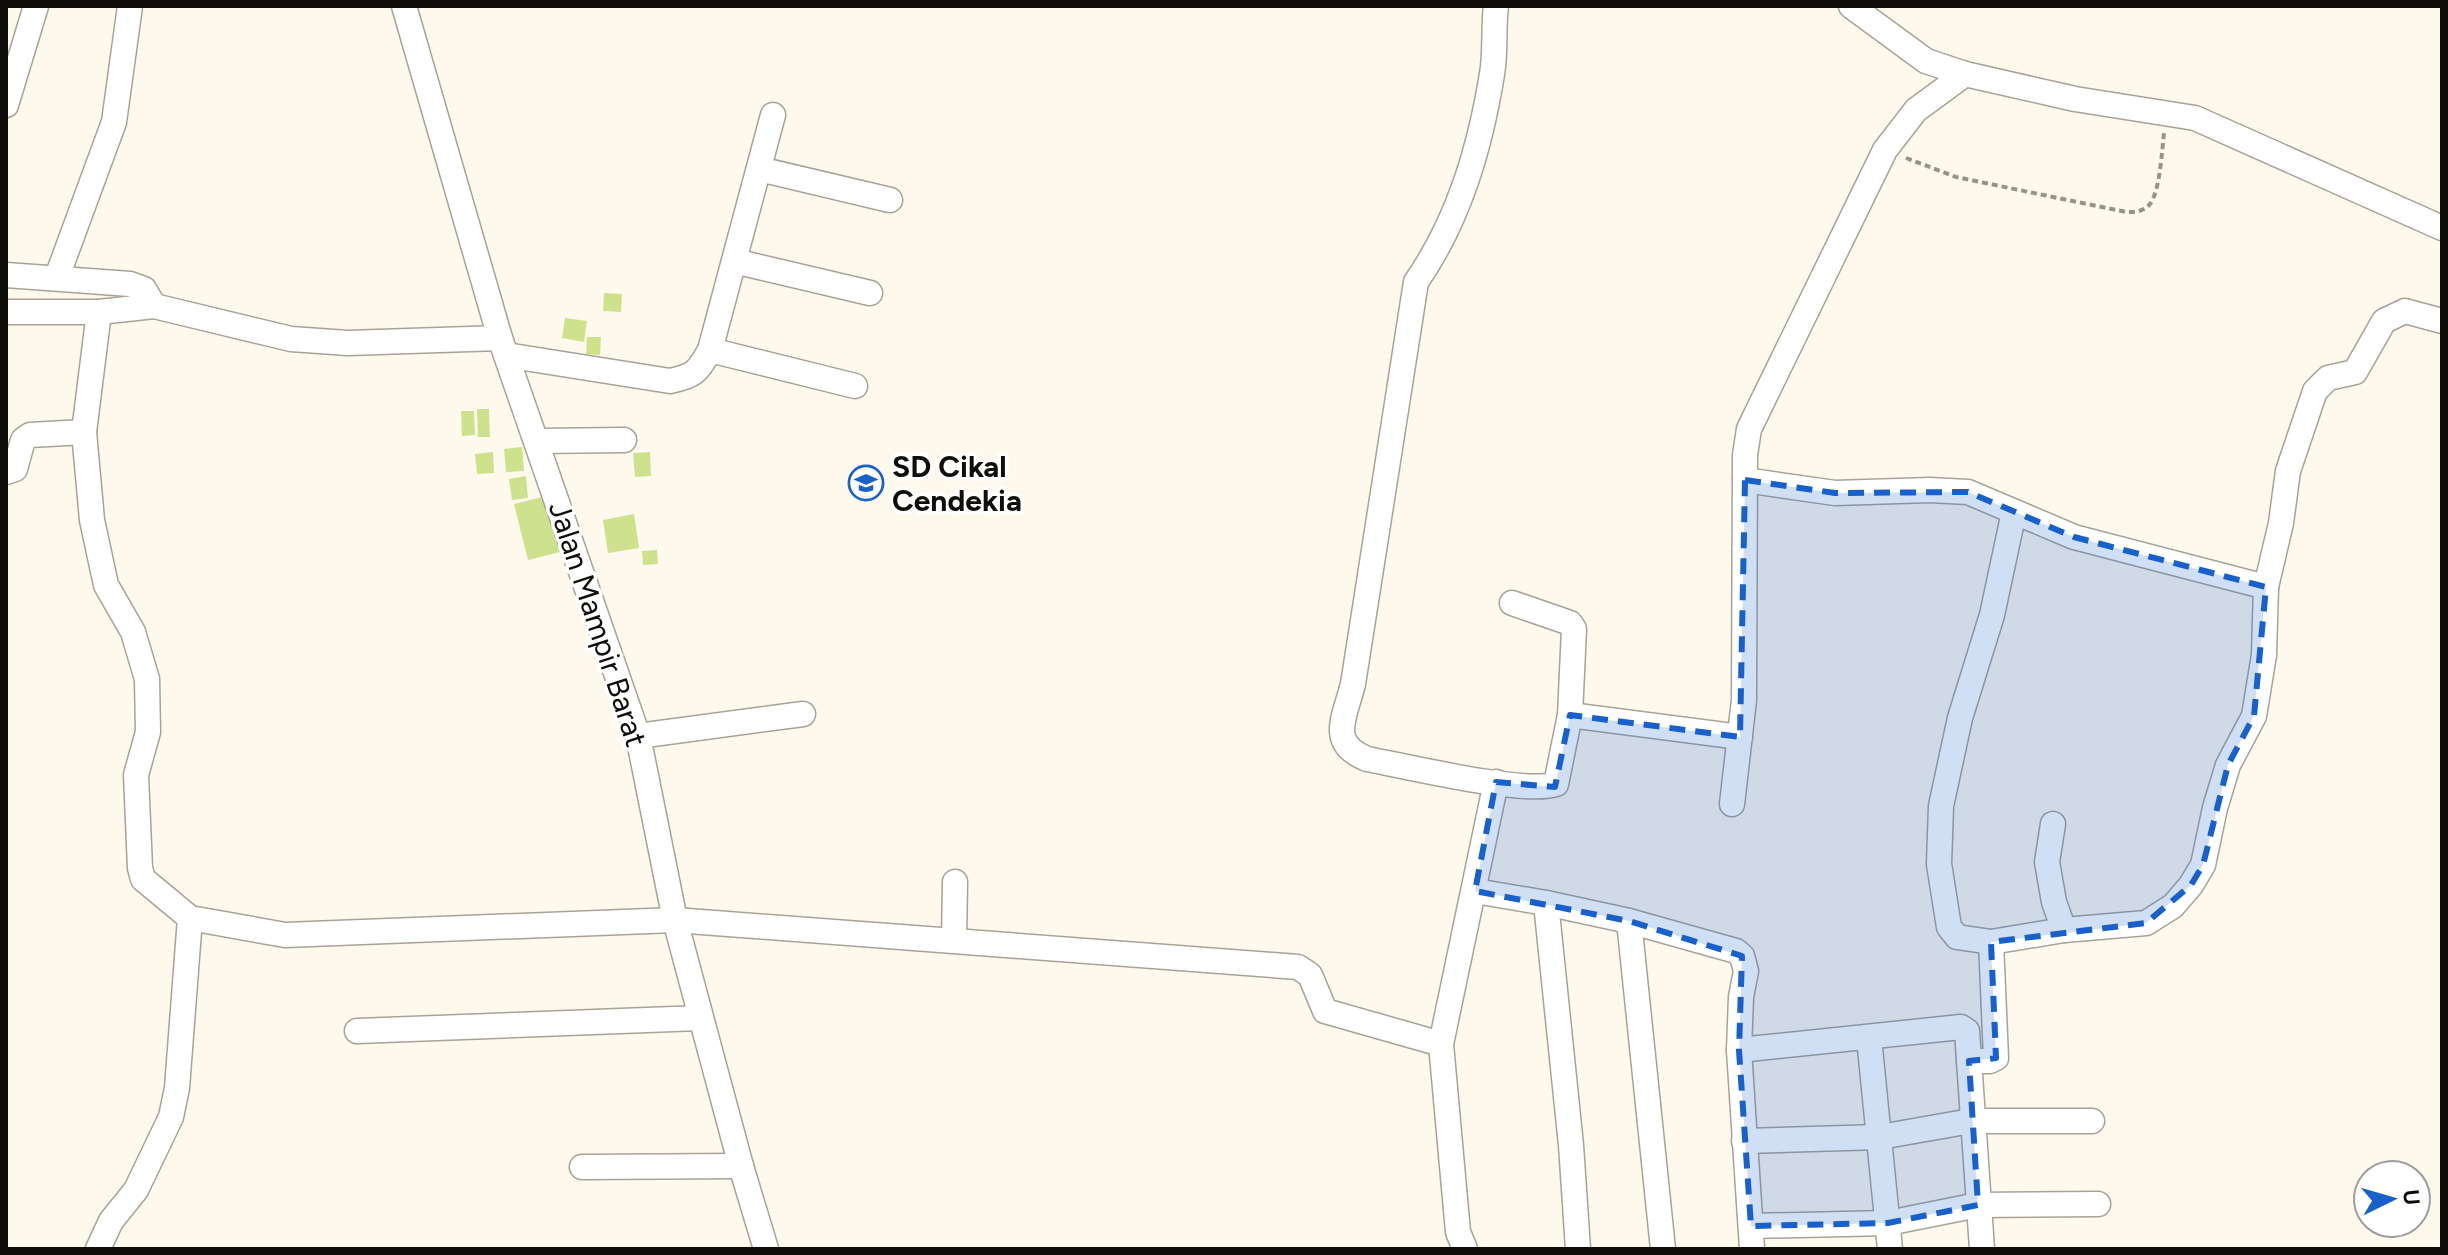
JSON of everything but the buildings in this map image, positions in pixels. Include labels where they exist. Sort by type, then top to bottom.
[{"type":"street","points":[[6,105],[36,6]]},
{"type":"street","points":[[57,277],[114,122],[130,6]]},
{"type":"street","name":"Jalan Mampir Barat","points":[[404,6],[503,346],[638,736],[675,920],[766,1249]]},
{"type":"street","points":[[1496,6],[1493,71],[1475,156],[1450,227],[1416,282],[1384,499],[1353,684],[1342,727],[1342,740],[1348,749],[1367,759],[1496,782],[1537,788],[1556,784],[1570,715],[1574,629],[1570,623],[1512,603]]},
{"type":"street","points":[[1851,6],[1926,61],[1965,74],[2075,99],[2195,118],[2442,228]]},
{"type":"street","points":[[1732,804],[1744,700],[1745,455],[1749,429],[1885,150],[1916,110],[1965,74]]},
{"type":"street","points":[[6,312],[99,312],[154,306],[291,339],[503,346],[670,381],[688,378],[701,368],[710,350],[773,115]]},
{"type":"street","points":[[759,169],[890,200]]},
{"type":"street","points":[[734,261],[870,293]]},
{"type":"street","points":[[6,275],[130,284],[144,289],[154,306]]},
{"type":"street","points":[[2014,512],[1992,615],[1960,718],[1941,806],[1939,864],[1949,927],[1957,937],[1991,942],[2064,930],[2146,923],[2173,906],[2203,865],[2228,765],[2254,716],[2264,655],[2266,587],[2281,523],[2288,471],[2315,391],[2328,378],[2355,372],[2384,321],[2391,317],[2412,311],[2442,321]]},
{"type":"street","points":[[99,312],[84,432],[92,520],[106,585],[133,632],[147,679],[148,732],[136,775],[140,868],[143,879],[190,918],[285,935],[675,920],[1298,967],[1310,975],[1325,1011],[1441,1044]]},
{"type":"street","points":[[710,350],[855,386]]},
{"type":"street","points":[[6,472],[15,469],[23,440],[30,435],[84,432]]},
{"type":"street","points":[[537,441],[624,440]]},
{"type":"street","points":[[1745,480],[1835,493],[1968,492],[2074,537],[2266,587]]},
{"type":"street","points":[[638,736],[803,714]]},
{"type":"street","points":[[1570,715],[1740,737]]},
{"type":"street","points":[[1458,1243],[1441,1044],[1496,782]]},
{"type":"street","points":[[2053,824],[2047,862],[2054,902],[2064,930]]},
{"type":"street","points":[[954,940],[955,882]]},
{"type":"street","points":[[1475,891],[1629,921],[1728,948],[1742,956],[1746,971],[1741,997],[1739,1050],[1752,1238],[1888,1223],[1978,1205],[2098,1204]]},
{"type":"street","points":[[1546,903],[1571,1145],[1578,1249]]},
{"type":"street","points":[[98,1249],[111,1221],[136,1190],[171,1117],[177,1088],[190,918]]},
{"type":"street","points":[[1629,921],[1663,1249]]},
{"type":"street","points":[[1969,1061],[1996,1058],[1991,942]]},
{"type":"street","points":[[357,1031],[700,1018]]},
{"type":"street","points":[[1739,1050],[1961,1027],[1968,1034],[1971,1121],[1982,1249]]},
{"type":"street","points":[[1869,1038],[1890,1249]]},
{"type":"street","points":[[1744,1141],[1880,1137],[1971,1121],[2092,1121]]},
{"type":"street","points":[[582,1167],[741,1166]]},
{"type":"path","points":[[1885,150],[1956,177],[2126,212],[2142,211],[2150,205],[2155,193],[2165,126],[2174,116]]},
{"type":"highlighted area","points":[[1745,480],[1835,493],[1968,492],[2074,537],[2266,587],[2254,716],[2228,765],[2203,865],[2191,885],[2146,923],[1991,942],[1996,1058],[1969,1061],[1978,1205],[1888,1223],[1751,1226],[1739,1050],[1742,956],[1629,921],[1475,891],[1496,782],[1555,787],[1570,715],[1740,737]]},
{"type":"place","name":"SD Cikal Cendekia","points":[[866,483]]}]
